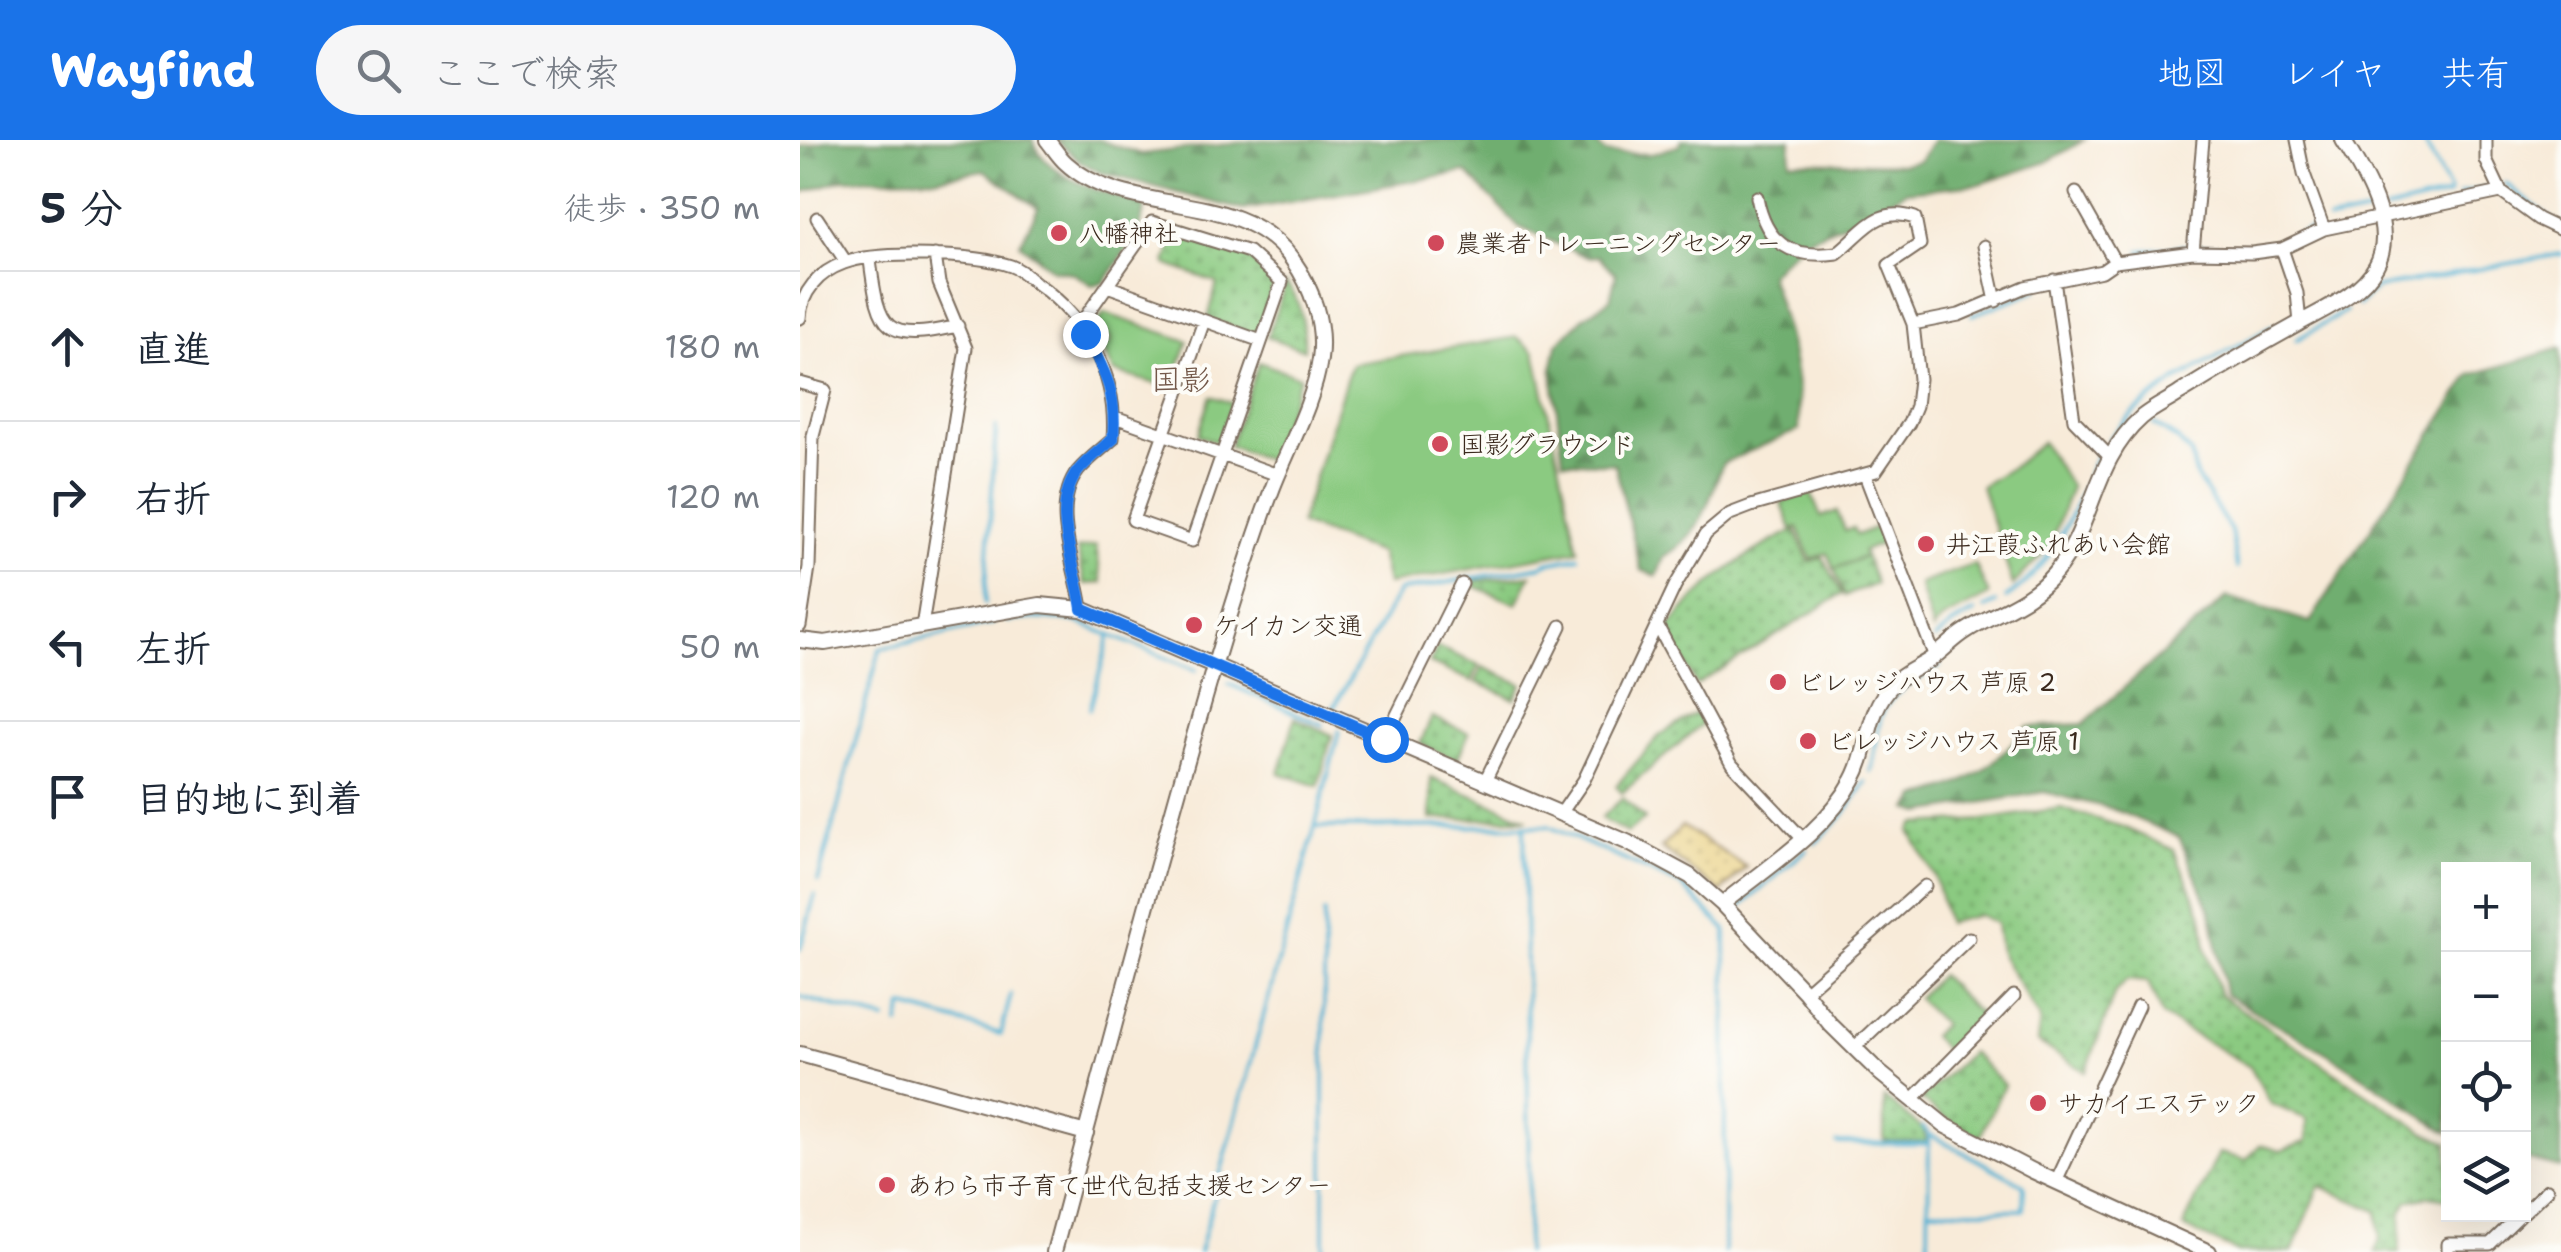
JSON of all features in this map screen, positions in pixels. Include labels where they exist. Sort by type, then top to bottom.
[{"type":"street","points":[[1047,140],[1066,163],[1104,184],[1217,211],[1258,228],[1291,257],[1306,282],[1320,321],[1320,361],[1215,666],[1054,1252]]},
{"type":"street","points":[[2193,252],[2203,140]]},
{"type":"street","points":[[2297,140],[2304,174],[2324,229]]},
{"type":"street","points":[[1722,904],[1828,818],[1854,779],[1878,700],[1896,680],[1935,657],[1970,628],[2026,600],[2053,575],[2084,526],[2093,490],[2109,456],[2142,417],[2354,289],[2378,265],[2382,246],[2380,218],[2360,166],[2342,140]]},
{"type":"street","points":[[2486,140],[2486,160],[2500,192],[2561,230]]},
{"type":"street","points":[[1913,324],[1959,315],[2025,287],[2102,271],[2115,262],[2193,252],[2252,253],[2282,248],[2324,229],[2500,192]]},
{"type":"street","points":[[2076,193],[2115,262]]},
{"type":"street","points":[[1560,815],[1584,780],[1674,586],[1706,534],[1730,514],[1876,471],[1916,406],[1913,324],[1890,266],[1920,244],[1915,218],[1898,212],[1884,216],[1865,227],[1837,253],[1800,252],[1776,240],[1762,222],[1757,197]]},
{"type":"street","points":[[817,218],[846,262]]},
{"type":"street","points":[[1081,323],[1152,222],[1249,252],[1282,282],[1192,541],[1134,520],[1204,321]]},
{"type":"street","points":[[1984,246],[1996,302]]},
{"type":"street","points":[[2282,248],[2300,322]]},
{"type":"street","points":[[800,318],[804,294],[823,275],[846,262],[870,260],[935,255],[1014,266],[1056,297],[1081,323],[1109,379],[1115,418],[1113,439],[1078,472],[1067,492],[1064,514],[1082,609]]},
{"type":"street","points":[[922,626],[966,348],[938,283],[935,255]]},
{"type":"street","points":[[870,260],[874,294],[883,318],[894,330],[908,335],[958,326]]},
{"type":"street","points":[[2054,280],[2074,420],[2109,456]]},
{"type":"street","points":[[1110,286],[1260,340]]},
{"type":"street","points":[[800,383],[825,390],[813,436],[809,567],[800,626]]},
{"type":"street","points":[[1115,418],[1278,475]]},
{"type":"street","points":[[1865,475],[1935,657]]},
{"type":"street","points":[[1385,739],[1462,584]]},
{"type":"street","points":[[800,640],[825,643],[1040,605],[1082,609],[1485,781],[1690,876],[1722,904],[1830,1024],[1944,1125],[2209,1252]]},
{"type":"street","points":[[1485,781],[1561,626]]},
{"type":"street","points":[[1658,627],[1732,764],[1802,838]]},
{"type":"street","points":[[1805,992],[1925,886]]},
{"type":"street","points":[[1855,1048],[1970,938]]},
{"type":"street","points":[[1912,1100],[2014,996]]},
{"type":"street","points":[[2057,1180],[2138,1006]]},
{"type":"street","points":[[800,1054],[1086,1133]]},
{"type":"street","points":[[2531,1205],[2547,1190]]},
{"type":"street","points":[[2448,1252],[2448,1244],[2490,1244],[2513,1222]]},
{"type":"green space","points":[[829,140],[1033,140],[1040,154],[1065,175],[1145,206],[1139,232],[1104,283],[1092,285],[1072,273],[1053,270],[1020,244],[1038,208],[984,170],[937,178],[844,179],[800,193],[800,147]]},
{"type":"green space","points":[[1056,140],[1098,140],[1141,154],[1262,140],[1594,140],[1605,153],[1652,154],[1680,145],[1681,140],[1791,140],[1790,161],[1903,164],[1920,160],[1933,140],[2084,140],[2047,162],[1980,184],[1906,191],[1867,214],[1804,240],[1769,274],[1795,370],[1799,430],[1723,463],[1695,528],[1677,549],[1664,557],[1657,576],[1641,570],[1615,464],[1563,461],[1552,370],[1557,344],[1610,299],[1616,274],[1598,256],[1587,257],[1519,227],[1466,172],[1243,210],[1099,172]]},
{"type":"green space","points":[[1175,235],[1246,256],[1274,282],[1258,336],[1208,319],[1217,283],[1166,264]]},
{"type":"green space","points":[[1286,283],[1301,315],[1304,350],[1267,337]]},
{"type":"green space","points":[[1104,313],[1188,341],[1171,388],[1114,372],[1102,348],[1110,344],[1110,338],[1095,334]]},
{"type":"green space","name":"国影グラウンド","points":[[1517,337],[1535,352],[1578,550],[1387,584],[1380,553],[1300,524],[1351,364]]},
{"type":"green space","points":[[2561,348],[2561,1168],[2531,1161],[2531,862],[2441,862],[2441,1128],[2340,1061],[2225,994],[2211,912],[2179,837],[2113,809],[2044,792],[1921,813],[1909,809],[1917,797],[1979,773],[2027,727],[2083,724],[2227,597],[2310,622],[2470,375]]},
{"type":"green space","points":[[1259,362],[1300,377],[1270,461],[1229,446]]},
{"type":"green space","points":[[1211,396],[1232,403],[1218,443],[1198,435]]},
{"type":"green space","points":[[2042,442],[2071,487],[2050,546],[2013,585],[1981,486]]},
{"type":"green space","points":[[1810,491],[1821,517],[1837,511],[1845,531],[1853,528],[1857,535],[1876,527],[1883,543],[1863,551],[1865,556],[1834,569],[1827,553],[1811,559],[1798,528],[1792,529],[1781,503]]},
{"type":"green space","points":[[1795,530],[1809,562],[1823,557],[1842,594],[1696,685],[1668,630],[1694,599],[1725,572]]},
{"type":"green space","points":[[1096,546],[1102,583],[1085,584],[1077,549]]},
{"type":"green space","points":[[1865,556],[1876,584],[1845,596],[1834,569]]},
{"type":"green space","points":[[1975,564],[1989,595],[1941,620],[1933,630],[1919,584]]},
{"type":"green space","points":[[1531,575],[1517,604],[1474,586],[1476,581]]},
{"type":"green space","points":[[1437,647],[1479,665],[1472,681],[1430,663]]},
{"type":"green space","points":[[1482,667],[1522,684],[1515,699],[1476,682]]},
{"type":"green space","points":[[1696,713],[1703,723],[1622,793],[1616,786],[1660,735]]},
{"type":"green space","points":[[1432,717],[1469,733],[1457,760],[1420,744]]},
{"type":"green space","points":[[1295,718],[1332,735],[1318,786],[1279,773]]},
{"type":"green space","points":[[1431,778],[1528,819],[1431,819]]},
{"type":"green space","points":[[1623,798],[1645,819],[1627,833],[1601,818]]},
{"type":"green space","points":[[2061,808],[2123,827],[2174,850],[2202,915],[2206,949],[2220,995],[2441,1140],[2441,1198],[2429,1196],[2408,1201],[2402,1212],[2399,1252],[2375,1252],[2380,1239],[2377,1211],[2320,1186],[2292,1252],[2238,1252],[2183,1227],[2219,1153],[2246,1160],[2260,1145],[2281,1151],[2307,1141],[2307,1119],[2271,1104],[2250,1067],[2162,1016],[2148,982],[2127,980],[2115,992],[2086,1072],[2037,1042],[2040,1020],[2000,953],[1996,923],[1979,915],[1947,923],[1935,878],[1910,831],[1915,824],[1983,820]]},
{"type":"green space","points":[[1940,975],[1983,1018],[1947,1052],[1932,1036],[1943,1025],[1917,998]]},
{"type":"green space","points":[[1971,1052],[2004,1085],[1980,1137],[1921,1099]]},
{"type":"green space","points":[[1884,1098],[1923,1129],[1927,1142],[1884,1141]]},
{"type":"sand","points":[[1682,826],[1746,867],[1721,892],[1661,848]]},
{"type":"waterway","points":[[2386,210],[2450,192],[2423,140]]},
{"type":"waterway","points":[[2505,183],[2552,220]]},
{"type":"waterway","points":[[2460,194],[2494,187]]},
{"type":"waterway","points":[[2329,221],[2368,213]]},
{"type":"waterway","points":[[2279,242],[2311,229]]},
{"type":"waterway","points":[[2199,246],[2260,247],[2270,243]]},
{"type":"waterway","points":[[2140,251],[2186,246]]},
{"type":"waterway","points":[[2358,305],[2377,288],[2561,254]]},
{"type":"waterway","points":[[1972,315],[2037,290]]},
{"type":"waterway","points":[[2296,340],[2346,311]]},
{"type":"waterway","points":[[2109,439],[2164,389],[2273,326]]},
{"type":"waterway","points":[[2154,424],[2191,454],[2196,476],[2231,531],[2237,568]]},
{"type":"waterway","points":[[985,603],[996,427]]},
{"type":"waterway","points":[[2006,598],[2023,585],[2051,552],[2097,455]]},
{"type":"waterway","points":[[1333,709],[1399,591],[1578,557]]},
{"type":"waterway","points":[[1985,608],[1996,603]]},
{"type":"waterway","points":[[1935,639],[1975,612]]},
{"type":"waterway","points":[[1007,621],[1075,621],[1196,670]]},
{"type":"waterway","points":[[818,881],[880,649],[993,623]]},
{"type":"waterway","points":[[1090,709],[1110,634]]},
{"type":"waterway","points":[[1871,771],[1885,708],[1906,687],[1940,666]]},
{"type":"waterway","points":[[1229,684],[1323,725]]},
{"type":"waterway","points":[[1339,731],[1315,827],[1548,826],[1681,885],[1726,930],[1724,1252]]},
{"type":"waterway","points":[[1815,843],[1842,817],[1866,782]]},
{"type":"waterway","points":[[1524,825],[1529,1172],[1526,1252]]},
{"type":"waterway","points":[[1199,1252],[1315,827]]},
{"type":"waterway","points":[[1739,908],[1807,849]]},
{"type":"waterway","points":[[800,949],[815,895]]},
{"type":"waterway","points":[[1324,913],[1324,1252]]},
{"type":"waterway","points":[[899,1024],[903,1006],[1001,1034],[1011,994]]},
{"type":"waterway","points":[[800,997],[885,1020]]},
{"type":"waterway","points":[[1923,1127],[1929,1134],[1928,1252]]},
{"type":"waterway","points":[[1929,1134],[2024,1185],[2023,1210],[1929,1210]]},
{"type":"waterway","points":[[1837,1143],[1929,1144]]},
{"type":"place","name":"八幡神社","points":[[1059,233]]},
{"type":"place","name":"農業者トレーニングセンター","points":[[1436,243]]},
{"type":"place","name":"国影グラウンド","points":[[1440,444]]},
{"type":"place","name":"井江葭ふれあい会館","points":[[1926,544]]},
{"type":"place","name":"ケイカン交通","points":[[1194,625]]},
{"type":"place","name":"ビレッジハウス 芦原 2","points":[[1778,682]]},
{"type":"place","name":"ビレッジハウス 芦原 1","points":[[1808,741]]},
{"type":"place","name":"サカイエステック","points":[[2038,1103]]},
{"type":"place","name":"あわら市子育て世代包括支援センター","points":[[887,1185]]},
{"type":"district","name":"国影","points":[[1181,379]]},
{"type":"route","points":[[1085,334],[1109,379],[1115,418],[1113,439],[1078,472],[1067,492],[1064,514],[1082,609],[1385,739]]}]
